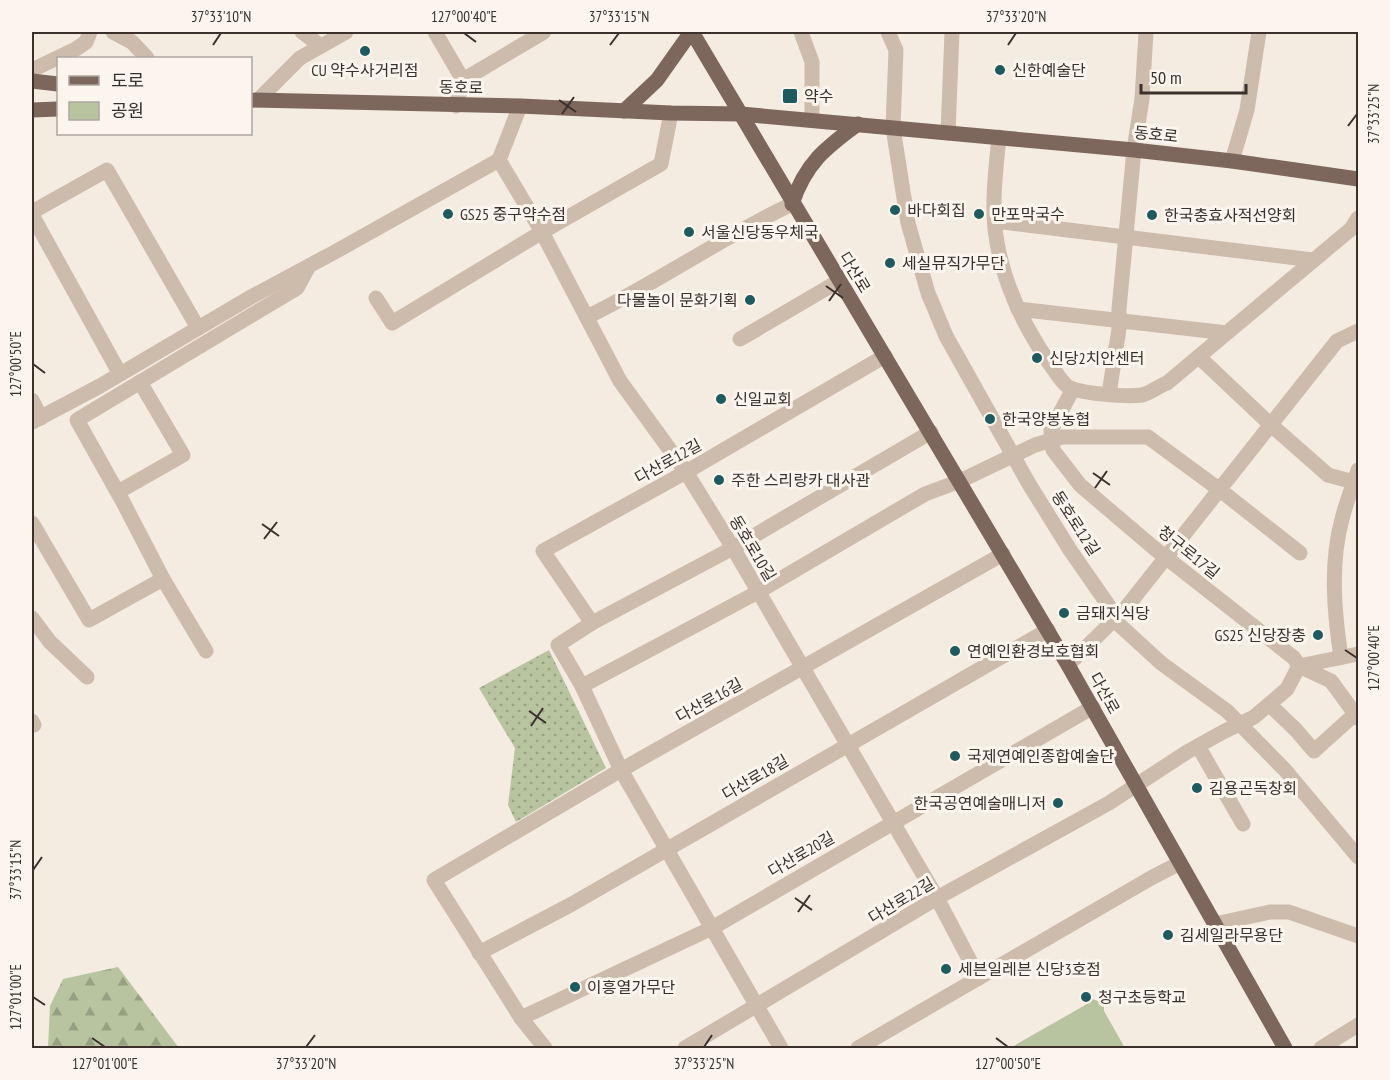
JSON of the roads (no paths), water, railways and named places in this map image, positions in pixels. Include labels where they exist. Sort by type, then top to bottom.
[{"type":"main road","points":[[624,111],[657,80],[692,32]]},
{"type":"main road","name":"다산로","points":[[692,32],[792,204],[931,432],[1093,707],[1285,1048]]},
{"type":"main road","points":[[32,81],[57,84]]},
{"type":"main road","name":"동호로","points":[[254,100],[741,114],[1134,150],[1359,179]]},
{"type":"main road","points":[[32,110],[57,109]]},
{"type":"main road","points":[[792,204],[800,181],[813,162],[831,144],[858,124]]},
{"type":"street","points":[[61,57],[76,50],[86,42],[90,32]]},
{"type":"street","points":[[113,32],[136,37],[146,57]]},
{"type":"street","points":[[302,32],[321,46]]},
{"type":"street","points":[[254,100],[300,58],[346,32]]},
{"type":"street","points":[[435,32],[463,80]]},
{"type":"street","points":[[456,106],[463,80],[544,32]]},
{"type":"street","points":[[801,32],[812,63],[812,120]]},
{"type":"street","points":[[888,32],[896,50],[893,128]]},
{"type":"street","points":[[948,133],[952,32]]},
{"type":"street","points":[[1109,394],[1119,320],[1134,150],[1142,99],[1146,32]]},
{"type":"street","points":[[1232,161],[1247,110],[1259,32]]},
{"type":"street","points":[[32,70],[57,59]]},
{"type":"street","points":[[32,400],[36,420],[251,297],[499,160],[520,106]]},
{"type":"street","points":[[376,298],[392,323],[542,232],[661,164],[671,113]]},
{"type":"street","name":"동호로12길","points":[[893,128],[908,223],[928,293],[946,336],[1070,550],[1111,609],[1114,620],[1161,663],[1227,711],[1285,770],[1359,856]]},
{"type":"street","points":[[999,137],[993,192],[1002,266],[1018,309],[1042,353],[1066,386],[1073,388],[1109,394],[1143,395],[1167,383],[1351,228],[1359,218]]},
{"type":"street","name":"동호로10길","points":[[499,160],[542,232],[620,381],[686,472],[733,548],[937,898],[980,978]]},
{"type":"street","points":[[120,374],[32,213],[107,170],[198,328]]},
{"type":"street","points":[[587,317],[759,219],[792,204]]},
{"type":"street","points":[[995,221],[1313,260]]},
{"type":"street","points":[[206,651],[163,579],[118,492],[77,420],[297,288],[309,266]]},
{"type":"street","points":[[740,339],[839,281]]},
{"type":"street","points":[[1018,309],[1227,333]]},
{"type":"street","points":[[1068,665],[1114,620],[1166,558],[1337,341],[1359,331]]},
{"type":"street","name":"다산로12길","points":[[592,623],[543,551],[686,472],[885,356]]},
{"type":"street","points":[[1199,357],[1328,475],[1356,476],[1341,520],[1335,568],[1336,612],[1341,657]]},
{"type":"street","points":[[118,492],[183,455],[140,382]]},
{"type":"street","points":[[1052,439],[1050,430],[1073,388]]},
{"type":"street","points":[[781,1048],[621,770],[582,686],[558,645],[592,623],[733,548],[931,432]]},
{"type":"street","points":[[582,686],[758,592],[925,494],[960,482],[1035,445],[1062,437],[1148,437],[1300,553]]},
{"type":"street","name":"청구로17길","points":[[1052,439],[1053,450],[1080,484],[1166,558],[1293,658],[1299,666],[1331,681],[1357,716]]},
{"type":"street","points":[[33,530],[89,620],[163,579]]},
{"type":"street","name":"다산로16길","points":[[479,953],[434,880],[621,770],[1003,554]]},
{"type":"street","points":[[32,618],[50,642],[87,677]]},
{"type":"street","name":"다산로18길","points":[[479,953],[572,904],[1048,630]]},
{"type":"street","points":[[1299,666],[1359,654]]},
{"type":"street","name":"다산로22길","points":[[685,1048],[937,898],[1109,803],[1198,746],[1254,717],[1287,689],[1299,666]]},
{"type":"street","points":[[1269,705],[1296,730],[1314,751],[1357,716]]},
{"type":"street","name":"다산로20길","points":[[521,1018],[712,928],[1093,707]]},
{"type":"street","points":[[1198,746],[1243,824]]},
{"type":"street","points":[[858,1048],[1180,863]]},
{"type":"street","points":[[1215,924],[1270,912],[1289,912],[1359,936]]},
{"type":"street","points":[[479,953],[521,1018],[545,1048]]},
{"type":"street","points":[[1321,1048],[1359,1025]]},
{"type":"place","name":"CU 약수사거리점","points":[[365,51]]},
{"type":"place","name":"신한예술단","points":[[1000,70]]},
{"type":"place","name":"약수","points":[[790,96]]},
{"type":"place","name":"바다회집","points":[[895,210]]},
{"type":"place","name":"GS25 중구약수점","points":[[448,214]]},
{"type":"place","name":"만포막국수","points":[[979,214]]},
{"type":"place","name":"한국충효사적선양회","points":[[1152,215]]},
{"type":"place","name":"서울신당동우체국","points":[[689,232]]},
{"type":"place","name":"세실뮤직가무단","points":[[890,263]]},
{"type":"place","name":"다물놀이 문화기획","points":[[750,300]]},
{"type":"place","name":"신당2치안센터","points":[[1037,358]]},
{"type":"place","name":"신일교회","points":[[721,399]]},
{"type":"place","name":"한국양봉농협","points":[[990,419]]},
{"type":"place","name":"주한 스리랑카 대사관","points":[[719,480]]},
{"type":"place","name":"금돼지식당","points":[[1064,613]]},
{"type":"place","name":"GS25 신당장충","points":[[1318,635]]},
{"type":"place","name":"연예인환경보호협회","points":[[955,651]]},
{"type":"place","name":"국제연예인종합예술단","points":[[955,756]]},
{"type":"place","name":"김용곤독창회","points":[[1197,788]]},
{"type":"place","name":"한국공연예술매니저","points":[[1058,803]]},
{"type":"place","name":"김세일라무용단","points":[[1168,935]]},
{"type":"place","name":"세븐일레븐 신당3호점","points":[[946,969]]},
{"type":"place","name":"이흥열가무단","points":[[575,987]]},
{"type":"place","name":"청구초등학교","points":[[1086,997]]}]
